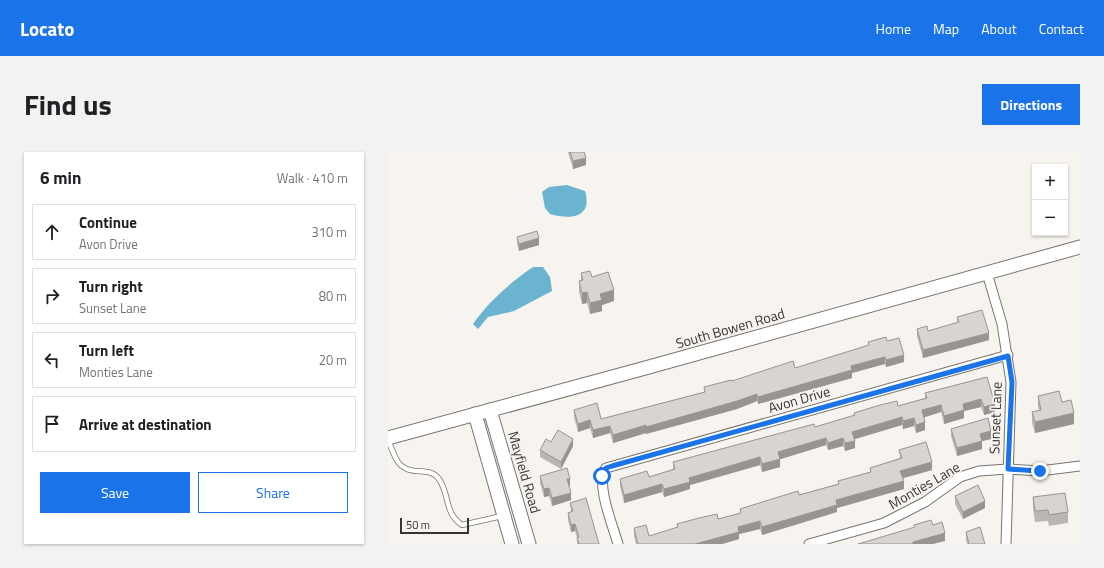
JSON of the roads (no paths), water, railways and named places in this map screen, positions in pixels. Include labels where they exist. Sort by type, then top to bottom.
[{"type":"main road","name":"South Bowen Road","points":[[388,439],[1080,247]]},
{"type":"main road","name":"Mayfield Road","points":[[490,410],[529,544]]},
{"type":"main road","points":[[475,414],[512,544]]},
{"type":"street","name":"Sunset Lane","points":[[988,272],[1008,356],[1012,382],[1006,544]]},
{"type":"street","name":"Avon Drive","points":[[618,544],[603,490],[602,476],[606,468],[1008,356]]},
{"type":"street","name":"Monties Lane","points":[[809,544],[884,523],[925,502],[960,477],[979,471],[1008,469],[1040,471],[1080,466]]},
{"type":"lane","points":[[388,439],[399,463],[412,472],[428,471],[439,478],[453,519],[462,524],[504,516]]},
{"type":"water","points":[[567,185],[585,191],[587,200],[586,207],[583,212],[578,215],[565,217],[550,214],[545,208],[542,192],[549,187]]},
{"type":"water","points":[[533,267],[543,267],[550,277],[552,291],[514,311],[488,317],[478,329],[473,324],[493,300],[516,279]]}]
